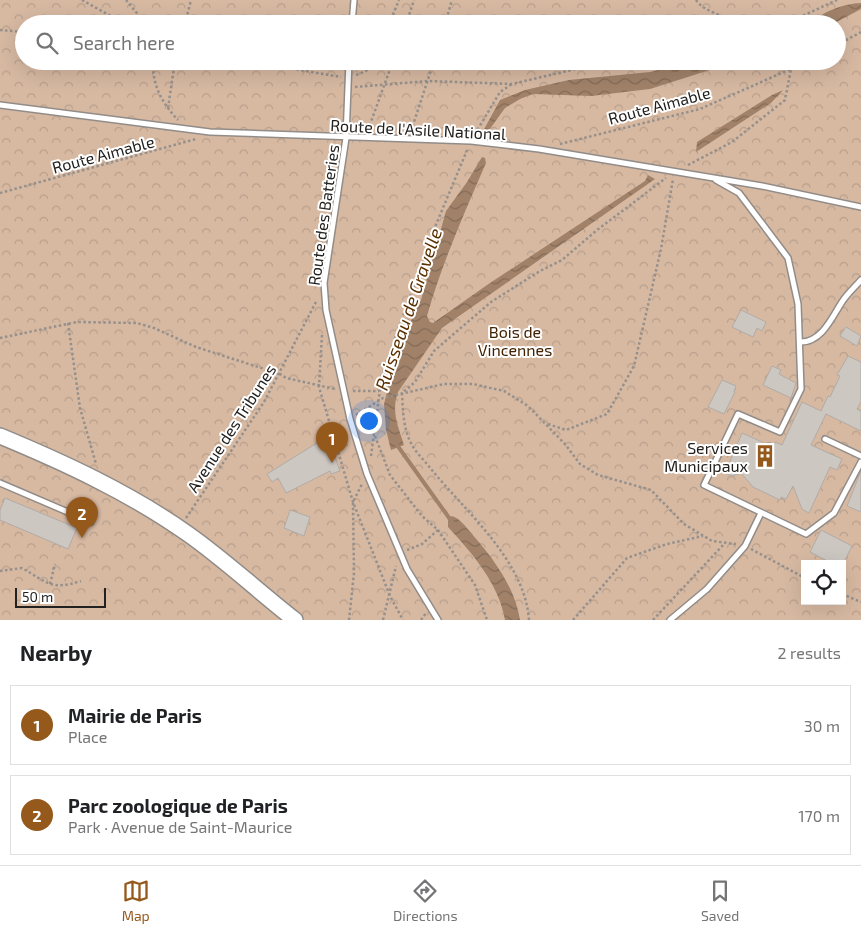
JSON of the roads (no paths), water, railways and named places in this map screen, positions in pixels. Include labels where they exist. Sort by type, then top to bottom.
[{"type":"main road","points":[[0,436],[60,461],[101,482],[180,529],[295,620]]},
{"type":"lane","points":[[353,15],[354,0]]},
{"type":"lane","name":"Route des Batteries","points":[[348,70],[346,138],[324,283],[329,329],[350,419],[367,474],[407,569],[438,620]]},
{"type":"lane","name":"Route de l'Asile National","points":[[0,105],[210,132],[365,139],[471,141],[540,149],[762,186],[861,207]]},
{"type":"lane","points":[[712,178],[739,194],[788,258],[798,304],[801,342],[801,389],[780,432],[738,414],[704,485],[806,534],[834,513],[861,462]]},
{"type":"lane","points":[[801,342],[808,342],[820,334],[843,300],[861,280]]},
{"type":"lane","points":[[825,440],[861,456]]},
{"type":"lane","points":[[854,476],[861,478]]},
{"type":"lane","points":[[0,483],[91,522]]},
{"type":"lane","points":[[670,620],[707,589],[744,546],[761,512]]},
{"type":"water","points":[[861,3],[861,9],[846,17],[846,15],[822,15],[833,9]]},
{"type":"water","points":[[659,70],[710,70],[650,89],[591,96],[533,94],[505,108],[487,133],[482,133],[500,100],[525,90],[569,80]]},
{"type":"water","points":[[783,90],[771,103],[696,152],[697,142]]},
{"type":"water","points":[[482,157],[485,158],[486,163],[446,258],[427,316],[430,322],[433,323],[487,285],[645,181],[648,175],[655,179],[442,328],[398,392],[395,413],[404,445],[391,450],[386,430],[384,404],[398,348],[421,300],[446,211]]},
{"type":"water","points":[[451,516],[457,518],[465,525],[495,563],[513,596],[520,620],[505,620],[502,607],[491,582],[475,558],[448,527],[448,521]]},
{"type":"waterway","name":"Ruisseau de Gravelle","points":[[397,445],[452,522]]},
{"type":"place","name":"Services Municipaux","points":[[765,456]]},
{"type":"place","name":"Mairie de Paris","points":[[332,463]]},
{"type":"place","name":"Parc zoologique de Paris","points":[[82,538]]},
{"type":"park label","name":"Bois de Vincennes","points":[[515,340]]}]
